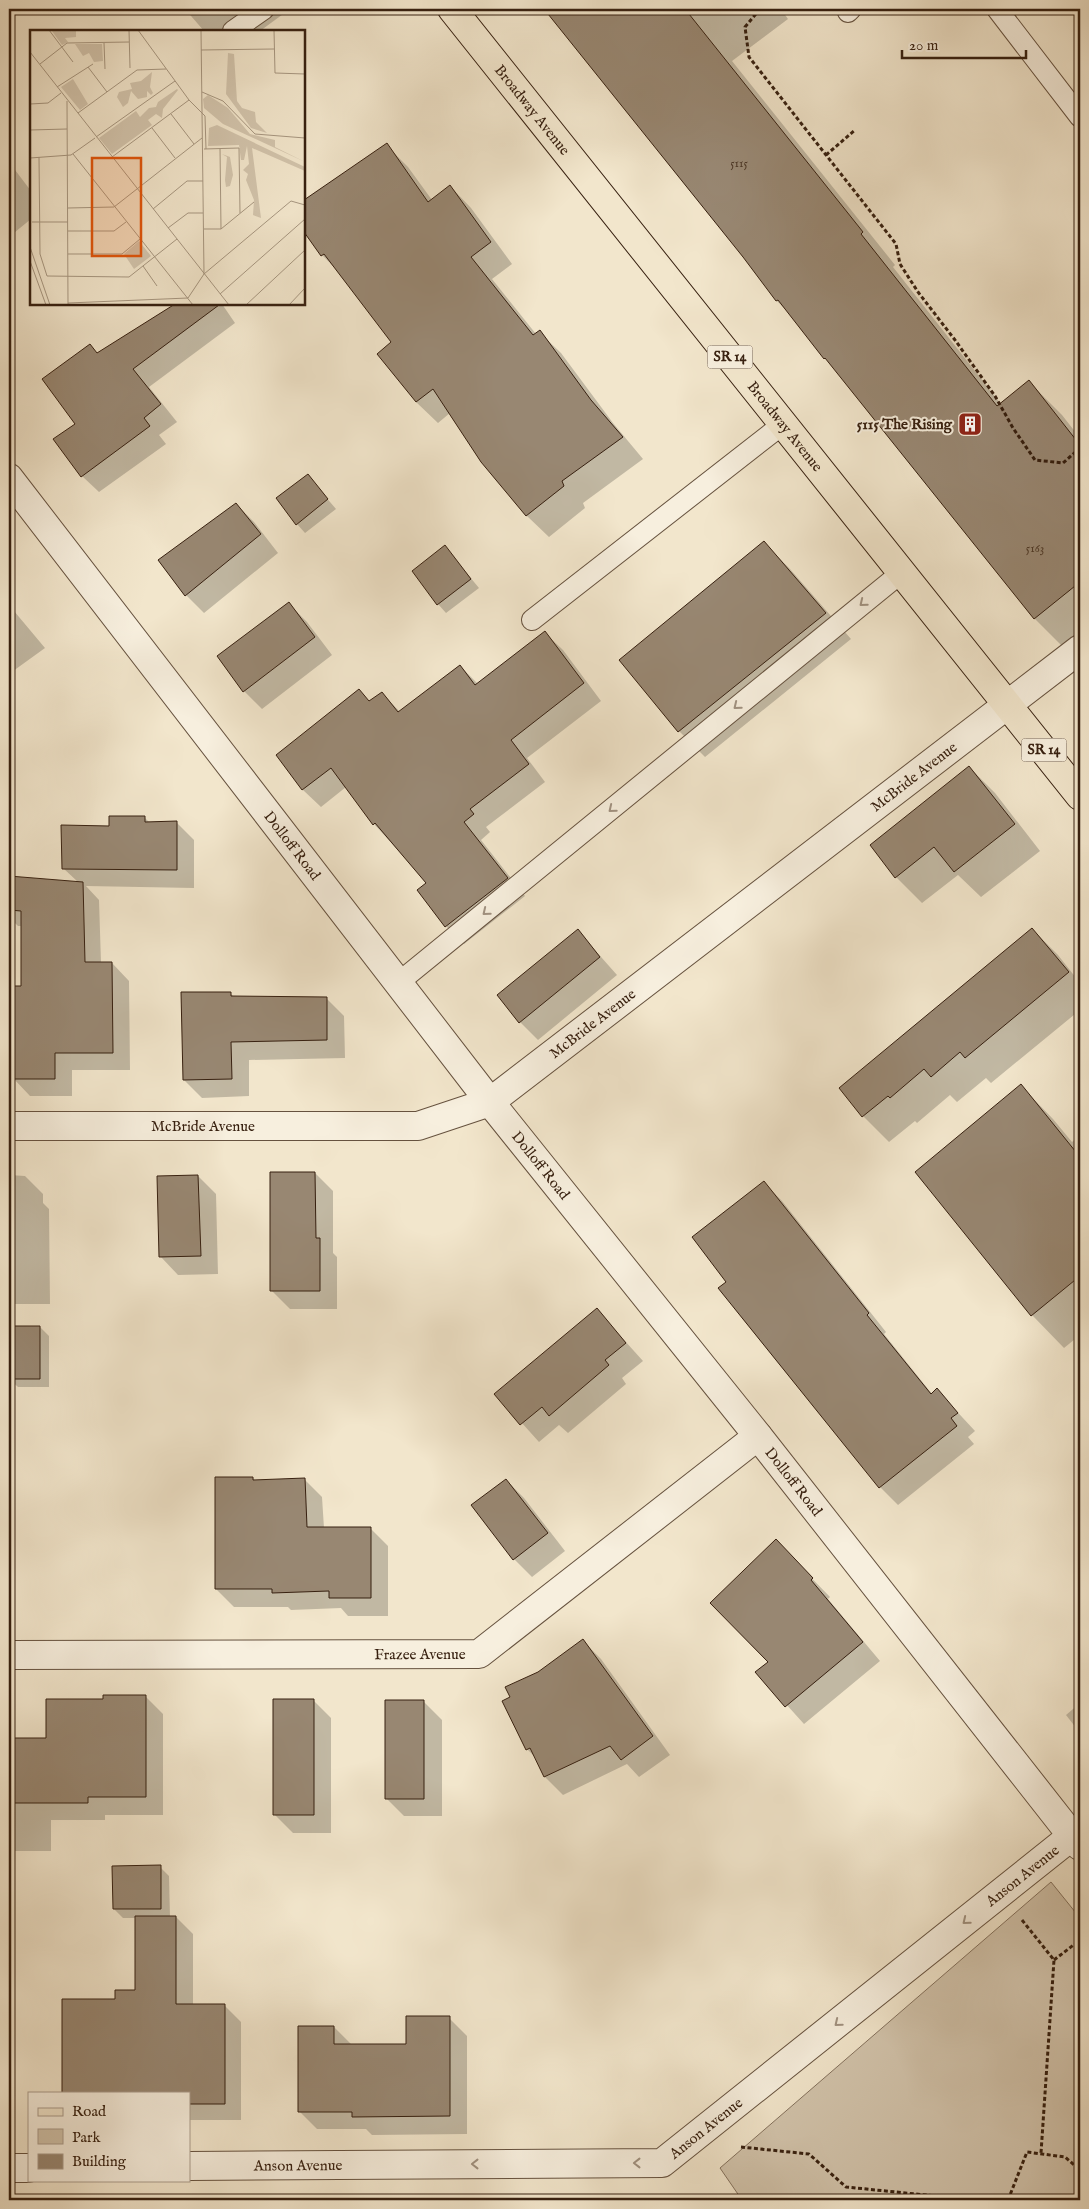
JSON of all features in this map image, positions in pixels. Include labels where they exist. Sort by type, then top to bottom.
[{"type":"main road","name":"Broadway Avenue","points":[[452,9],[1080,796]]},
{"type":"street","name":"Dolloff Road","points":[[9,478],[490,1102],[758,1436],[1076,1841]]},
{"type":"street","name":"McBride Avenue","points":[[9,1126],[418,1126],[490,1102],[1080,649]]},
{"type":"street","name":"Frazee Avenue","points":[[9,1655],[479,1654],[758,1436]]},
{"type":"street","name":"Anson Avenue","points":[[190,2166],[662,2163],[1076,1841]]},
{"type":"street","points":[[9,2168],[28,2168]]},
{"type":"lane","points":[[234,30],[264,9]]},
{"type":"lane","points":[[997,9],[1080,117]]},
{"type":"lane","points":[[532,620],[783,424]]},
{"type":"lane","points":[[398,983],[901,573]]},
{"type":"path","points":[[760,9],[745,27],[749,57],[896,244],[900,264],[918,292],[995,396],[1013,428],[1036,460],[1063,463],[1080,448]]},
{"type":"path","points":[[826,155],[855,130]]},
{"type":"path","points":[[1017,1914],[1054,1960],[1041,2153]]},
{"type":"path","points":[[1054,1960],[1080,1940]]},
{"type":"path","points":[[740,2147],[809,2154],[846,2188],[976,2200]]},
{"type":"path","points":[[1008,2200],[1027,2152],[1065,2156],[1080,2170]]},
{"type":"green space","points":[[1051,1882],[1080,1918],[1080,2200],[742,2200],[720,2168]]},
{"type":"building","points":[[544,9],[685,9],[863,232],[861,234],[997,406],[1029,380],[1080,445],[1080,582],[1034,619],[778,300],[776,301],[743,257]]},
{"type":"building","points":[[387,143],[428,202],[450,185],[491,242],[471,257],[533,335],[540,330],[591,400],[623,437],[562,481],[564,486],[526,516],[481,462],[433,389],[416,402],[377,354],[391,342],[324,254],[321,256],[305,233],[305,199]]},
{"type":"building","points":[[173,305],[219,305],[133,369],[161,404],[144,418],[150,426],[81,477],[53,439],[75,424],[42,379],[90,344],[97,353]]},
{"type":"building","points":[[308,474],[328,499],[296,525],[276,498]]},
{"type":"building","points":[[236,503],[261,534],[185,596],[158,560]]},
{"type":"building","points":[[764,541],[826,613],[678,732],[619,660]]},
{"type":"building","points":[[445,545],[471,579],[437,605],[412,571]]},
{"type":"building","points":[[289,602],[315,637],[243,692],[217,656]]},
{"type":"building","points":[[545,631],[584,683],[511,740],[529,764],[470,809],[474,814],[464,822],[508,878],[445,927],[417,890],[426,883],[375,823],[373,825],[331,768],[302,790],[276,755],[359,689],[369,701],[382,692],[398,712],[460,665],[475,685]]},
{"type":"building","points":[[969,766],[1015,824],[954,872],[934,847],[895,878],[870,845]]},
{"type":"building","points":[[109,816],[145,816],[145,822],[177,821],[177,870],[62,869],[61,825],[109,826]]},
{"type":"building","points":[[9,876],[83,882],[85,962],[112,962],[113,1053],[55,1053],[55,1079],[12,1079],[12,1027],[9,1027],[9,986],[21,986],[21,911],[9,910]]},
{"type":"building","points":[[1032,928],[1069,972],[965,1058],[960,1052],[931,1077],[924,1069],[890,1098],[888,1096],[862,1117],[839,1088]]},
{"type":"building","points":[[578,929],[600,957],[519,1023],[497,995]]},
{"type":"building","points":[[181,992],[231,992],[231,996],[327,997],[327,1040],[231,1042],[232,1079],[183,1080]]},
{"type":"building","points":[[1021,1084],[1080,1157],[1080,1276],[1031,1316],[915,1172]]},
{"type":"building","points":[[270,1172],[315,1172],[316,1238],[320,1238],[320,1291],[270,1291]]},
{"type":"building","points":[[198,1175],[201,1256],[159,1257],[157,1176]]},
{"type":"building","points":[[764,1181],[869,1313],[867,1315],[931,1394],[937,1388],[958,1413],[951,1418],[957,1426],[879,1488],[718,1288],[726,1282],[692,1237]]},
{"type":"building","points":[[597,1308],[626,1343],[605,1360],[609,1365],[549,1416],[542,1407],[520,1425],[494,1394]]},
{"type":"building","points":[[9,1326],[40,1326],[40,1379],[9,1379]]},
{"type":"building","points":[[215,1477],[253,1477],[253,1480],[305,1478],[307,1527],[371,1527],[371,1598],[329,1598],[329,1591],[272,1593],[272,1589],[215,1589]]},
{"type":"building","points":[[506,1479],[548,1533],[513,1560],[471,1505]]},
{"type":"building","points":[[776,1539],[813,1578],[811,1580],[863,1642],[785,1707],[755,1672],[768,1662],[710,1603]]},
{"type":"building","points":[[583,1639],[653,1736],[621,1760],[610,1746],[544,1777],[530,1748],[526,1750],[502,1701],[510,1697],[505,1687],[538,1672]]},
{"type":"building","points":[[103,1695],[146,1695],[146,1797],[88,1797],[88,1803],[9,1803],[9,1738],[46,1738],[46,1699],[103,1699]]},
{"type":"building","points":[[273,1699],[314,1699],[314,1815],[273,1815]]},
{"type":"building","points":[[385,1700],[424,1700],[424,1799],[385,1799]]},
{"type":"building","points":[[161,1865],[161,1909],[113,1909],[112,1866]]},
{"type":"building","points":[[135,1916],[176,1916],[176,2004],[225,2004],[225,2104],[190,2104],[190,2092],[62,2092],[62,1999],[115,1999],[115,1990],[135,1990]]},
{"type":"building","points":[[406,2016],[450,2016],[450,2116],[352,2117],[352,2112],[298,2112],[298,2026],[334,2026],[334,2044],[406,2044]]},
{"type":"place","name":"5115 The Rising","points":[[970,424]]}]
